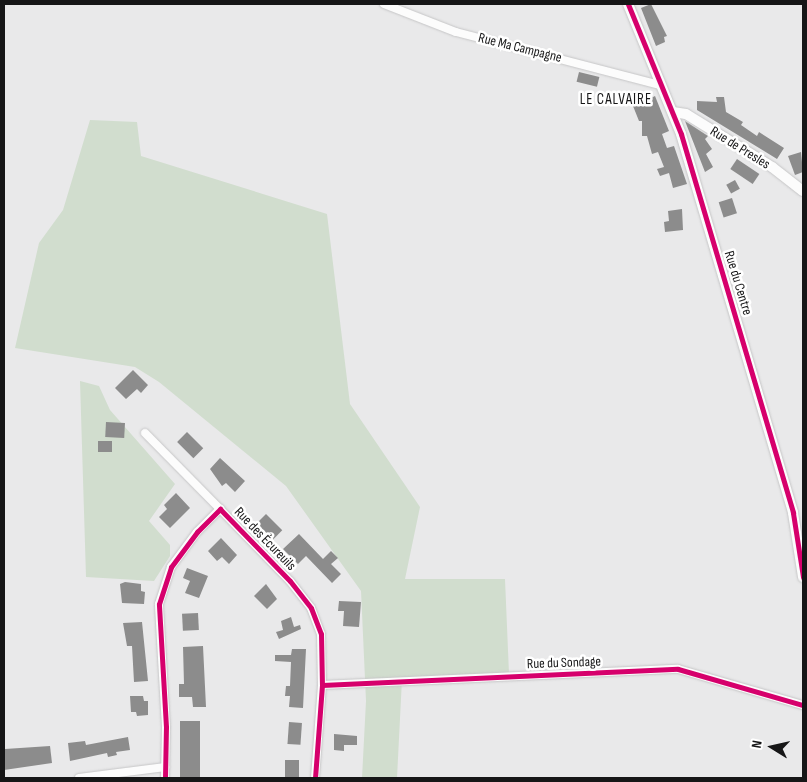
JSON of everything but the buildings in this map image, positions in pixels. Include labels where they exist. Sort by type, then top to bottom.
[{"type":"street","name":"Rue Ma Campagne","points":[[384,4],[456,32],[659,85]]},
{"type":"street","name":"Rue du Centre","points":[[628,4],[659,85],[674,112],[793,513],[803,576]]},
{"type":"street","name":"Rue de Presles","points":[[674,112],[686,114],[772,167],[803,191]]},
{"type":"street","name":"Rue des Écureuils","points":[[145,433],[290,581],[311,608],[321,634],[322,685],[316,778]]},
{"type":"street","name":"Rue des Écureuils","points":[[165,778],[160,597],[171,567],[197,532],[220,509]]},
{"type":"street","name":"Rue du Sondage","points":[[322,685],[678,670],[803,705]]},
{"type":"street","points":[[79,778],[165,767]]},
{"type":"green space","points":[[90,120],[137,122],[141,156],[327,214],[350,404],[420,507],[405,579],[505,579],[509,674],[402,679],[397,778],[362,778],[366,701],[361,591],[286,486],[159,382],[135,367],[15,348],[39,243],[63,210]]},
{"type":"green space","points":[[80,381],[99,386],[110,410],[175,484],[149,521],[170,545],[170,556],[154,581],[86,577]]},
{"type":"cycle path","points":[[628,4],[681,134],[793,513],[803,577]]},
{"type":"cycle path","points":[[165,778],[166,727],[159,604],[171,567],[197,532],[220,509],[290,581],[311,608],[321,634],[322,685],[315,778]]},
{"type":"cycle path","points":[[322,685],[678,669],[803,705]]},
{"type":"district","name":"LE CALVAIRE","points":[[616,100]]}]
